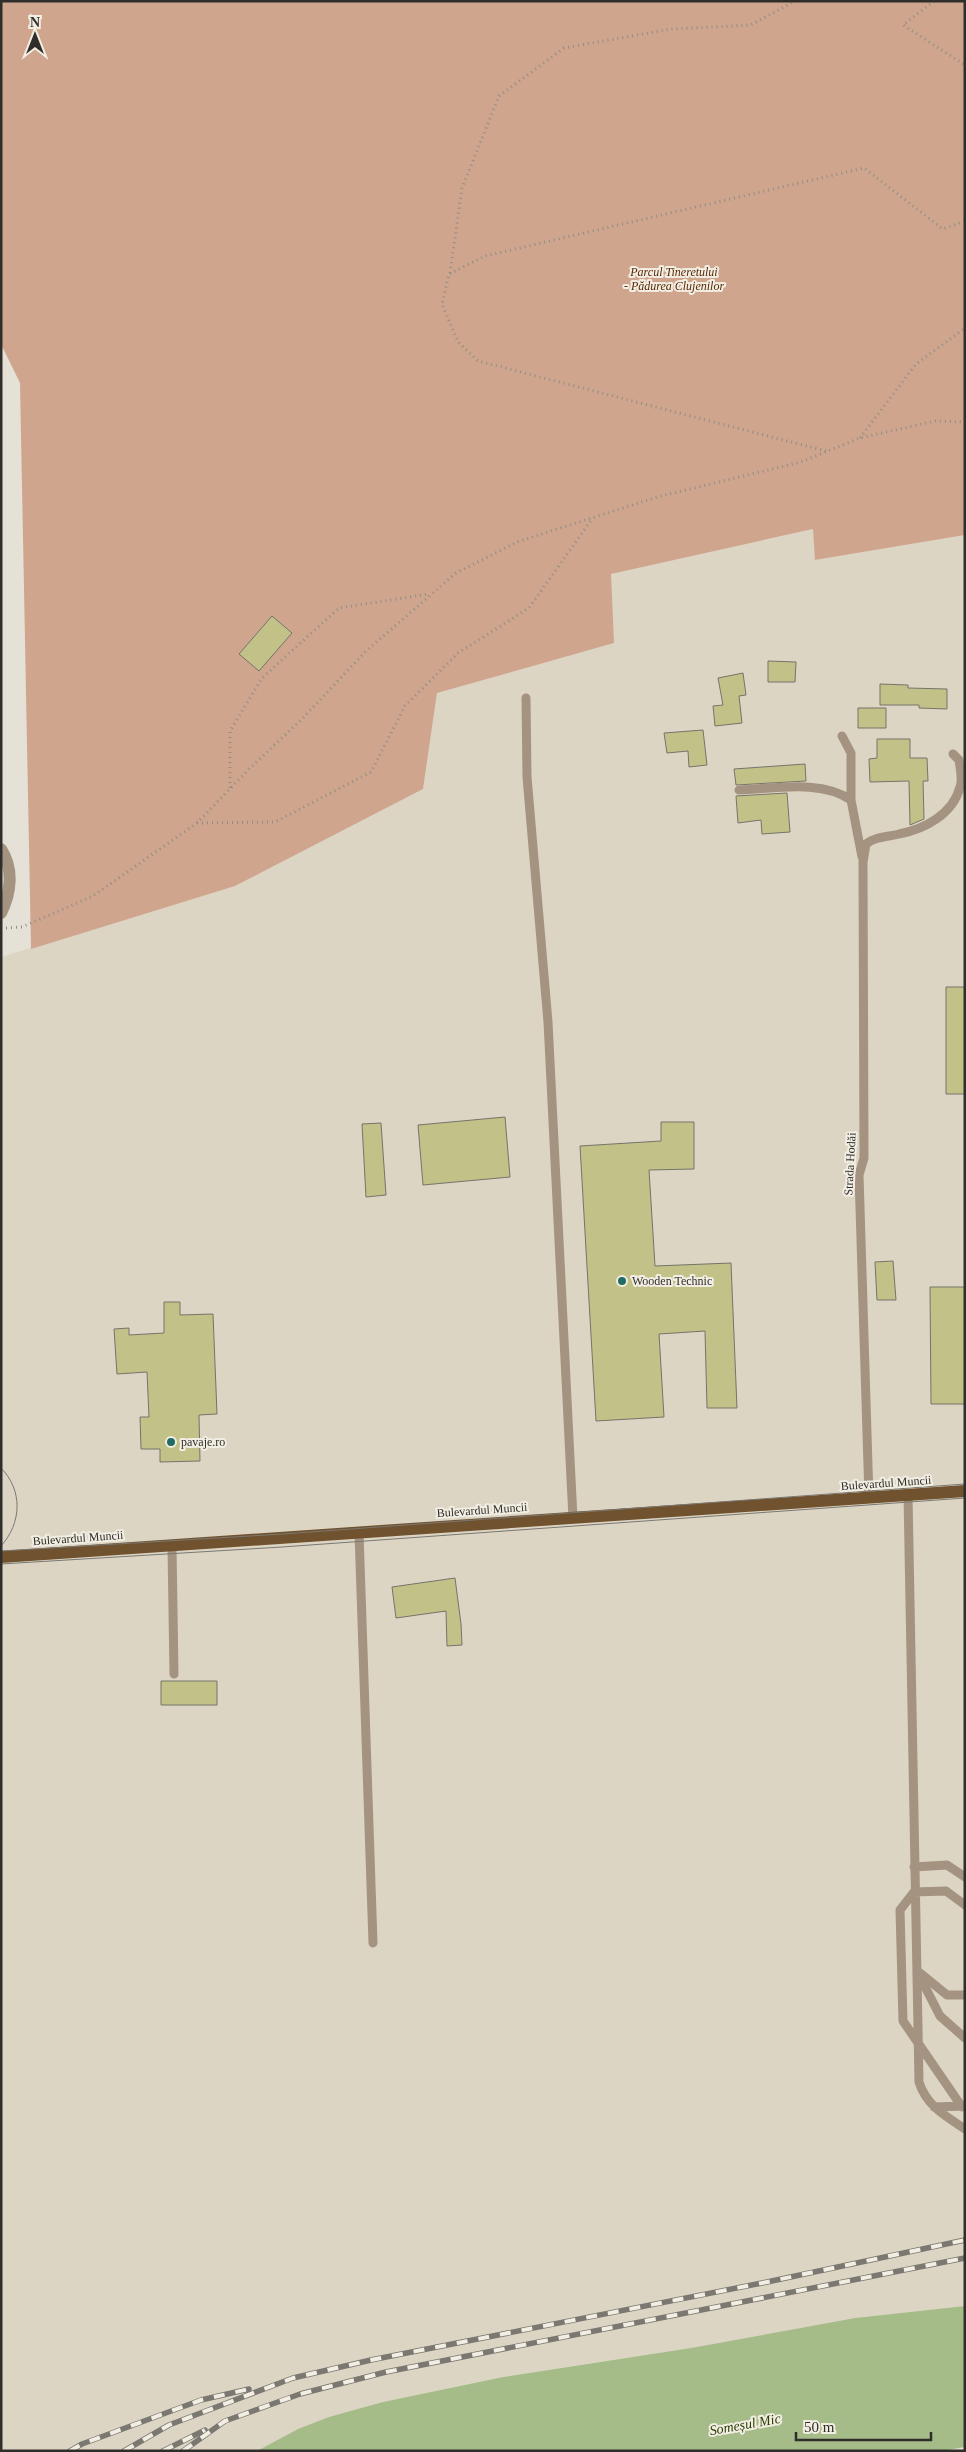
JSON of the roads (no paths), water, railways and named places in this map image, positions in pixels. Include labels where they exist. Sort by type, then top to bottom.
[{"type":"main road","name":"Bulevardul Muncii","points":[[1,1557],[965,1491]]},
{"type":"street","points":[[1,849],[10,878],[8,900],[1,913]]},
{"type":"lane","points":[[526,698],[527,777],[548,1022],[572,1518]]},
{"type":"lane","name":"Strada Hodăi","points":[[842,736],[851,753],[851,800],[862,862],[864,1158],[859,1175],[868,1498]]},
{"type":"lane","name":"Strada Hodăi","points":[[862,862],[866,844],[876,837],[901,834],[924,826],[945,814],[961,786],[959,760],[953,754]]},
{"type":"lane","points":[[740,790],[811,787],[840,792],[851,800]]},
{"type":"lane","points":[[908,1495],[919,2082],[923,2096],[934,2108],[965,2129]]},
{"type":"lane","points":[[359,1533],[373,1943]]},
{"type":"lane","points":[[172,1546],[174,1674]]},
{"type":"lane","points":[[914,1867],[947,1865],[965,1877]]},
{"type":"lane","points":[[914,1892],[946,1891],[965,1905]]},
{"type":"lane","points":[[914,1892],[900,1910],[903,2021],[963,2107]]},
{"type":"lane","points":[[916,1970],[947,1995],[965,1994]]},
{"type":"lane","points":[[916,1970],[940,2016],[965,2038]]},
{"type":"lane","points":[[934,2108],[963,2107]]},
{"type":"water","name":"Someșul Mic","points":[[965,2306],[965,2447],[942,2451],[257,2451],[298,2429],[329,2417],[383,2402],[503,2377],[691,2348],[855,2318]]},
{"type":"tram line","points":[[1,1468],[13,1486],[17,1507],[13,1527],[1,1546]]},
{"type":"tram line","points":[[1,1551],[283,1534],[965,1484]]},
{"type":"tram line","points":[[1,1564],[282,1547],[965,1498]]},
{"type":"railway","points":[[124,2451],[169,2425],[293,2378],[371,2360],[767,2282],[965,2240]]},
{"type":"railway","points":[[183,2451],[225,2421],[300,2394],[386,2372],[965,2258]]},
{"type":"railway","points":[[70,2451],[82,2444],[201,2400],[249,2389]]},
{"type":"railway","points":[[163,2451],[205,2430]]},
{"type":"place","name":"Wooden Technic","points":[[622,1281]]},
{"type":"place","name":"pavaje.ro","points":[[171,1442]]},
{"type":"park label","name":"Parcul Tineretului - Pădurea Clujenilor","points":[[674,279]]}]
